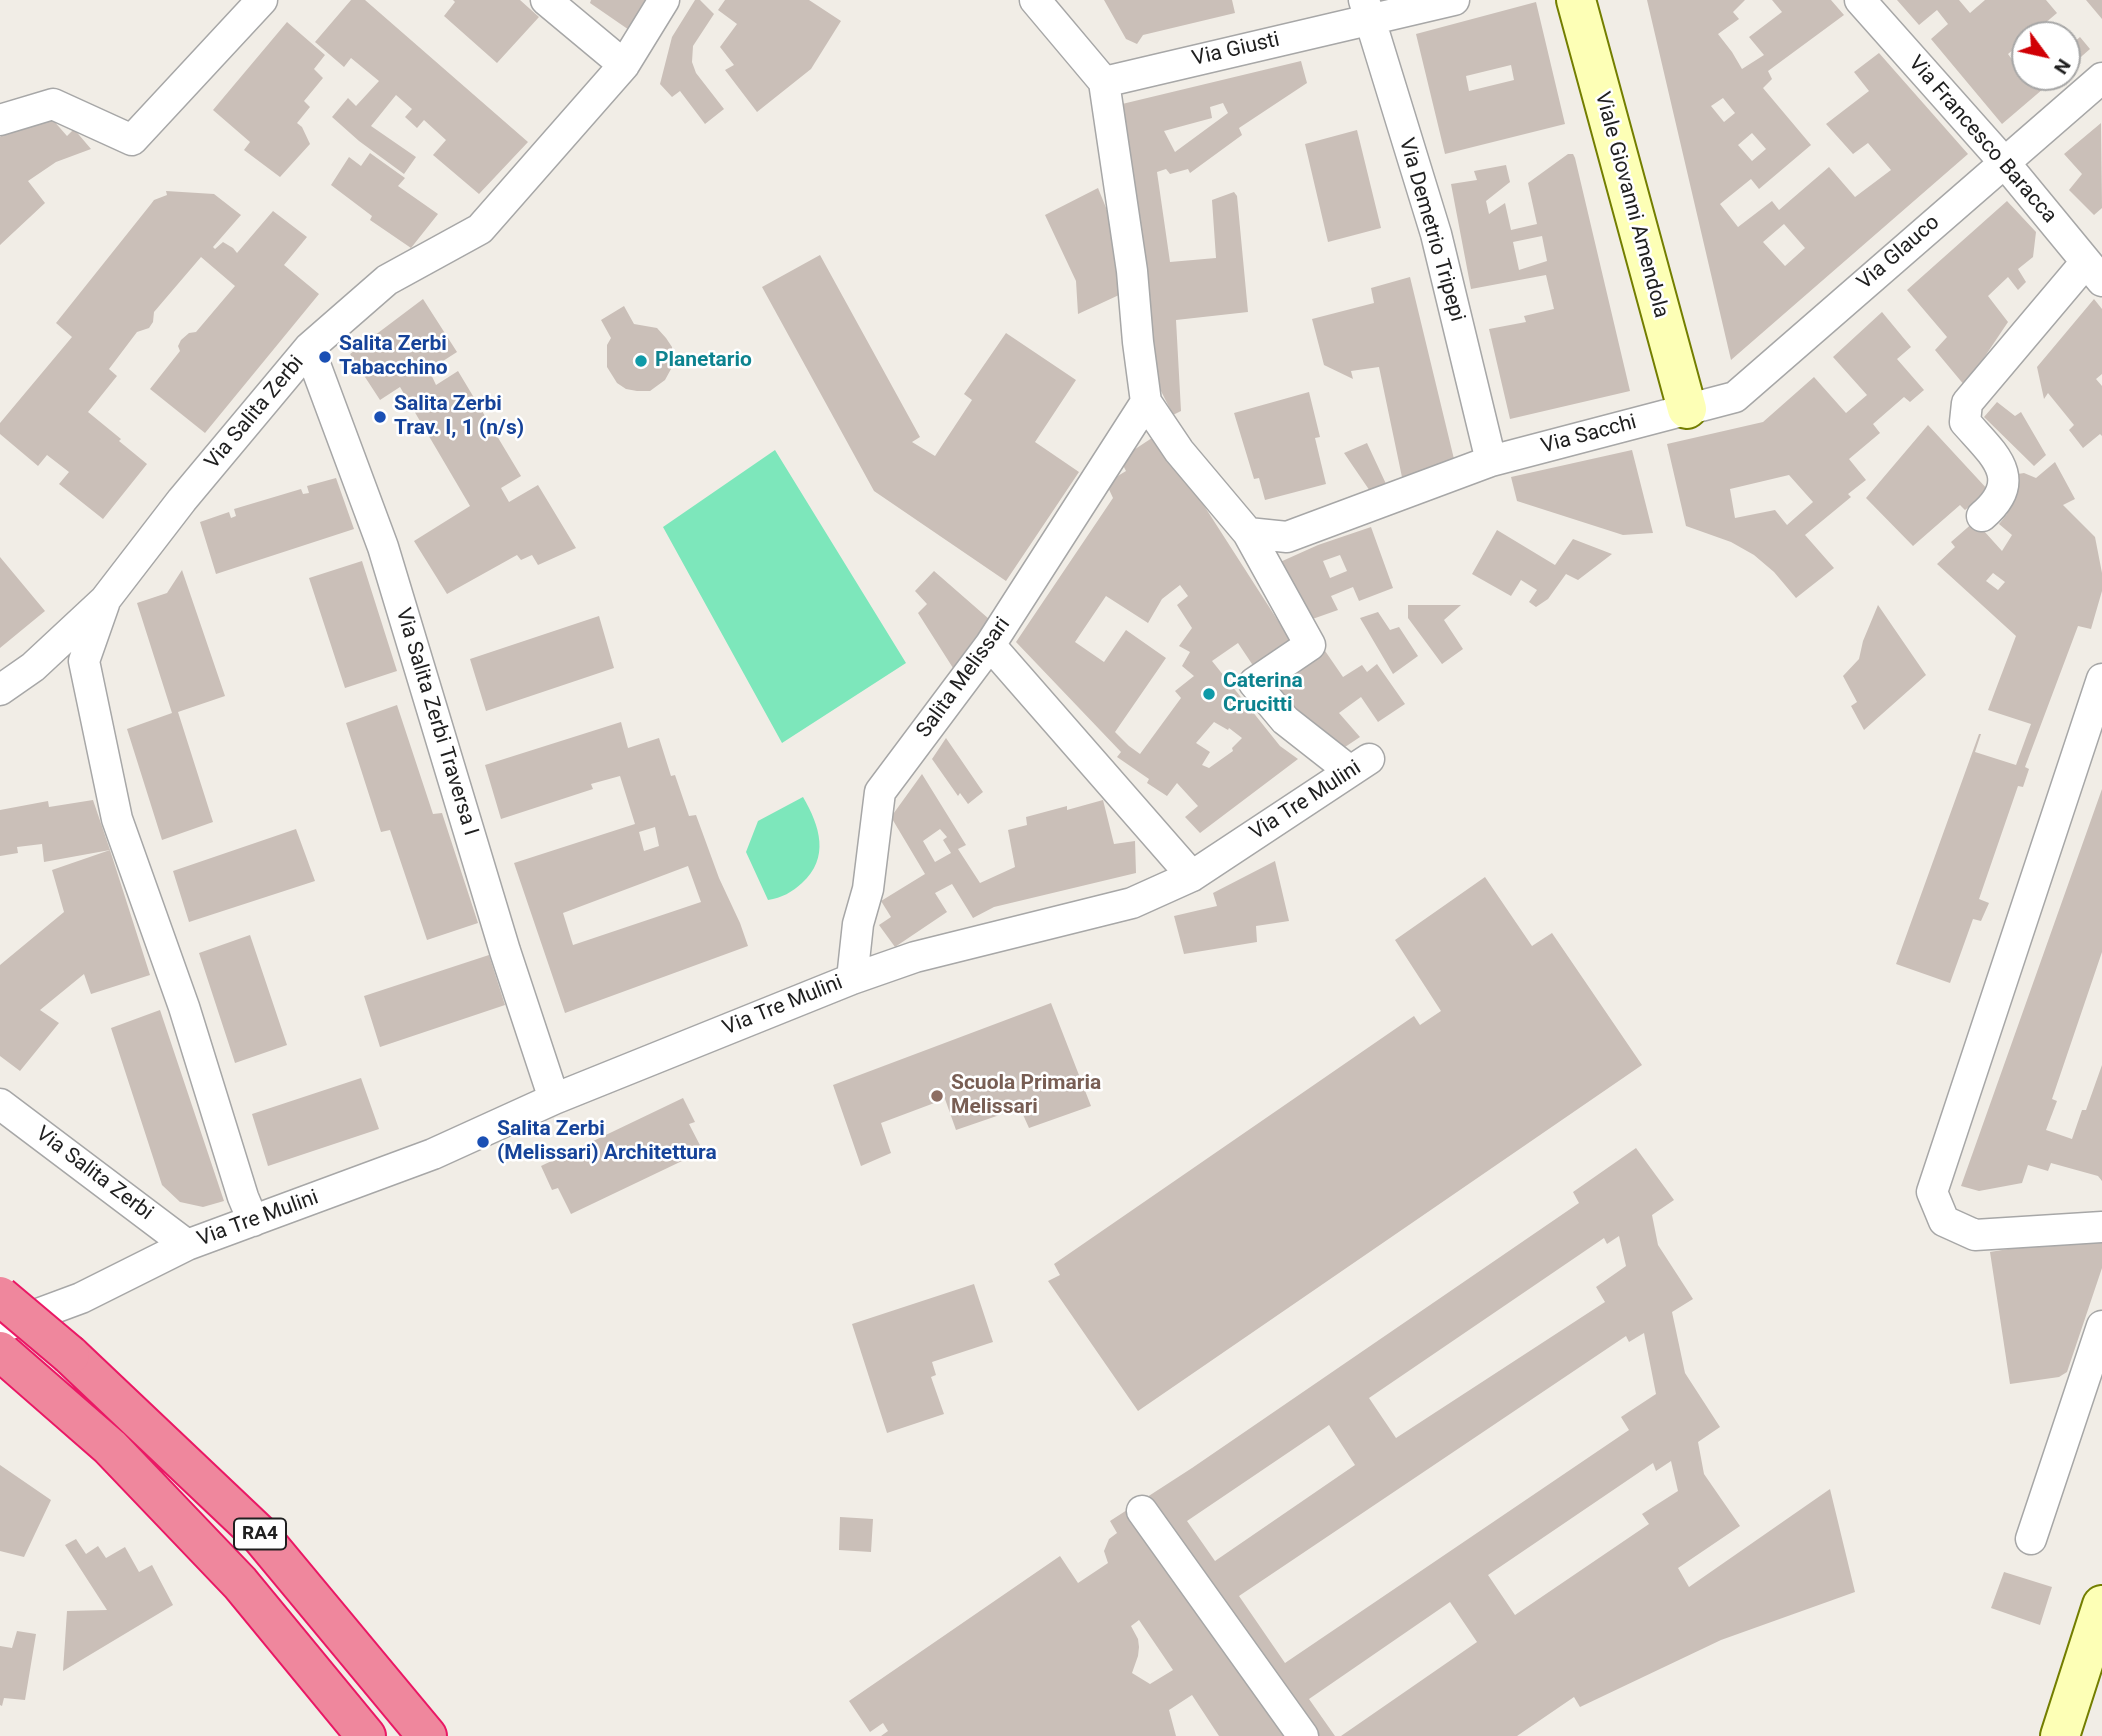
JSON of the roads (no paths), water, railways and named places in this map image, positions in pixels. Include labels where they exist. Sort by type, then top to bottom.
[{"type":"highway","name":"RA4","points":[[0,1296],[69,1355],[260,1535],[427,1736]]},
{"type":"highway","name":"RA4","points":[[10,1360],[110,1447],[240,1583],[366,1736]]},
{"type":"street","points":[[0,120],[53,104],[132,141],[262,0]]},
{"type":"street","points":[[546,0],[625,65]]},
{"type":"street","name":"Via Salita Zerbi","points":[[0,690],[33,667],[105,600],[182,500],[309,348],[387,281],[480,229],[625,65],[664,0]]},
{"type":"street","points":[[1035,0],[1104,82],[1132,271],[1146,402],[1179,451],[1248,533]]},
{"type":"street","name":"Via Giusti","points":[[1104,82],[1367,9],[1454,0]]},
{"type":"street","name":"Viale Giovanni Amendola","points":[[1576,0],[1687,409]]},
{"type":"street","name":"Via Francesco Baracca","points":[[1860,0],[2004,162],[2094,271]]},
{"type":"street","name":"Via Demetrio Tripepi","points":[[1367,9],[1436,234],[1491,461]]},
{"type":"street","name":"Via Glauco","points":[[1687,409],[1735,397],[2102,78]]},
{"type":"street","points":[[1982,516],[1994,506],[2003,492],[2003,467],[1965,422],[1967,403],[2094,271]]},
{"type":"street","name":"Via Salita Zerbi Traversa I","points":[[309,348],[383,547],[505,951],[554,1099]]},
{"type":"street","name":"Salita Melissari","points":[[852,979],[858,924],[868,889],[880,792],[990,645],[1146,402]]},
{"type":"street","name":"Via Sacchi","points":[[1248,533],[1287,537],[1491,461],[1687,409]]},
{"type":"street","name":"Via Tre Mulini","points":[[0,1328],[81,1298],[187,1245],[433,1154],[554,1099],[852,979],[915,957],[1132,903],[1192,876],[1360,765],[1285,720],[1254,683],[1310,645],[1248,533]]},
{"type":"street","points":[[105,600],[84,661],[117,819],[184,1007],[243,1198],[253,1221]]},
{"type":"street","points":[[990,645],[1192,876]]},
{"type":"street","points":[[2102,679],[1932,1192],[1944,1222],[1975,1235],[2102,1227]]},
{"type":"street","name":"Via Salita Zerbi","points":[[0,1104],[187,1245]]},
{"type":"street","points":[[2031,1539],[2102,1326]]},
{"type":"street","points":[[1142,1511],[1303,1736]]},
{"type":"street","points":[[2060,1736],[2102,1605]]},
{"type":"place","name":"Salita Zerbi Tabacchino","points":[[325,357]]},
{"type":"place","name":"Planetario","points":[[641,361]]},
{"type":"place","name":"Salita Zerbi Trav. I, 1 (n/s)","points":[[380,417]]},
{"type":"place","name":"Caterina Crucitti","points":[[1209,694]]},
{"type":"place","name":"Scuola Primaria Melissari","points":[[937,1096]]},
{"type":"place","name":"Salita Zerbi (Melissari) Architettura","points":[[483,1142]]}]
